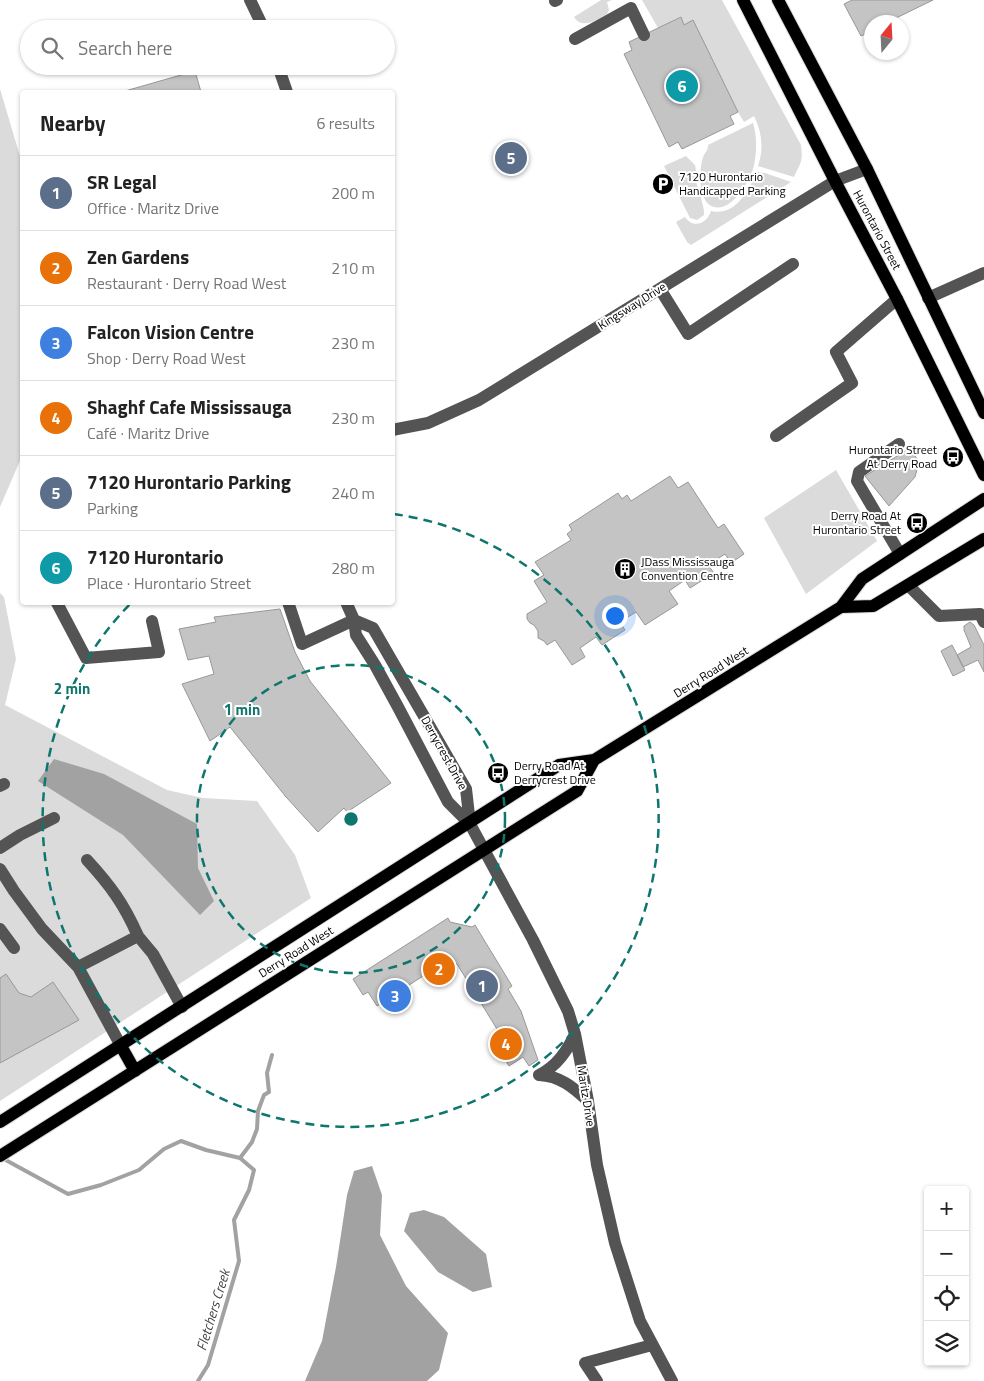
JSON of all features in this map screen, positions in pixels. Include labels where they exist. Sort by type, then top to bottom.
[{"type":"main road","name":"Hurontario Street","points":[[743,0],[897,298],[984,475]]},
{"type":"main road","name":"Hurontario Street","points":[[778,0],[866,169],[984,413]]},
{"type":"main road","name":"Derry Road West","points":[[1,1122],[560,765],[594,760],[841,606],[862,579],[984,499]]},
{"type":"main road","points":[[841,606],[873,606],[984,539]]},
{"type":"main road","name":"Derry Road West","points":[[0,1156],[577,791],[594,760]]},
{"type":"main road","points":[[121,1046],[135,1071]]},
{"type":"street","points":[[250,0],[260,20]]},
{"type":"street","points":[[574,39],[631,8],[644,35]]},
{"type":"street","points":[[281,75],[286,90]]},
{"type":"street","name":"Kingsway Drive","points":[[395,429],[428,423],[479,400],[835,181],[866,169]]},
{"type":"street","points":[[660,289],[688,334],[793,264]]},
{"type":"street","points":[[928,298],[984,273]]},
{"type":"street","points":[[776,436],[852,382],[836,352],[897,298]]},
{"type":"street","points":[[898,444],[859,472],[857,481],[900,554]]},
{"type":"street","points":[[909,586],[939,616],[983,616]]},
{"type":"street","points":[[58,605],[86,658],[158,652],[152,621]]},
{"type":"street","points":[[289,605],[302,644],[354,620]]},
{"type":"street","name":"Derrycrest Drive","points":[[347,605],[354,620],[356,635],[375,665],[448,802],[470,824]]},
{"type":"street","name":"Derrycrest Drive","points":[[354,620],[373,628],[461,780],[466,789],[470,824]]},
{"type":"street","points":[[0,848],[20,835],[54,818]]},
{"type":"street","name":"Maritz Drive","points":[[470,824],[556,984],[568,1010],[575,1034],[588,1101],[597,1165],[615,1243],[640,1321],[672,1381]]},
{"type":"street","points":[[87,860],[107,881],[127,911],[138,936],[154,954],[182,1007]]},
{"type":"street","points":[[0,869],[42,929],[78,967],[121,1046]]},
{"type":"street","points":[[0,929],[14,948]]},
{"type":"street","points":[[78,967],[138,936]]},
{"type":"street","points":[[575,1034],[561,1058],[549,1070],[539,1075],[556,1077],[567,1082],[588,1101]]},
{"type":"street","points":[[597,1381],[585,1363],[652,1345]]},
{"type":"shaded area","points":[[601,0],[612,0],[607,2],[609,10],[607,14],[590,23],[581,23],[574,17]]},
{"type":"shaded area","points":[[642,0],[722,0],[801,145],[801,162],[794,177],[758,166],[761,147],[757,122],[754,116],[744,122],[693,21],[684,25],[680,17],[658,28]]},
{"type":"shaded area","points":[[0,89],[20,156],[20,461],[0,507]]},
{"type":"shaded area","points":[[753,123],[756,138],[756,154],[749,179],[739,194],[726,206],[711,206],[704,197],[700,178],[702,162],[708,145]]},
{"type":"shaded area","points":[[686,156],[695,165],[697,176],[694,176],[694,181],[696,181],[703,208],[704,215],[697,220],[690,218],[664,166]]},
{"type":"shaded area","points":[[757,172],[791,182],[691,245],[687,242],[676,222],[685,217],[692,223],[700,223],[706,219],[711,211],[720,212],[734,206],[750,187]]},
{"type":"shaded area","points":[[836,470],[877,541],[806,594],[764,518]]},
{"type":"shaded area","points":[[0,593],[4,597],[16,659],[5,705],[167,790],[203,798],[257,801],[295,855],[311,898],[0,1101]]},
{"type":"shaded area","points":[[54,759],[104,774],[197,824],[198,868],[214,901],[200,915],[123,835],[38,781]]},
{"type":"shaded area","points":[[372,1166],[382,1195],[380,1235],[406,1286],[448,1333],[439,1370],[427,1381],[305,1381],[322,1341],[347,1195],[354,1171]]},
{"type":"shaded area","points":[[424,1210],[444,1217],[486,1254],[492,1287],[473,1292],[438,1272],[404,1231],[410,1213]]},
{"type":"building","points":[[852,0],[933,0],[902,15],[864,15],[864,35],[861,36],[844,4]]},
{"type":"building","points":[[681,17],[684,25],[693,20],[738,112],[730,116],[734,124],[682,149],[678,142],[669,147],[624,54],[632,50],[629,42]]},
{"type":"building","points":[[181,75],[196,75],[200,90],[128,90]]},
{"type":"building","points":[[910,448],[919,462],[915,477],[889,506],[865,476]]},
{"type":"building","name":"JDass Mississauga Convention Centre","points":[[670,476],[678,488],[688,482],[718,528],[724,524],[744,554],[731,563],[725,554],[708,565],[714,573],[690,588],[685,580],[669,591],[678,604],[645,625],[636,612],[620,622],[625,630],[602,645],[596,637],[580,648],[585,657],[572,665],[555,640],[547,645],[538,638],[538,631],[527,619],[527,614],[547,602],[534,581],[544,575],[535,562],[571,540],[567,534],[572,530],[569,525],[618,493],[622,499],[627,495],[631,501]]},
{"type":"building","points":[[280,609],[295,652],[310,681],[391,783],[347,812],[344,808],[318,832],[286,797],[230,727],[210,741],[182,684],[214,674],[209,656],[188,660],[179,629],[216,622],[214,617]]},
{"type":"building","points":[[970,622],[974,625],[984,645],[984,672],[978,660],[963,667],[957,655],[971,647],[964,630],[964,626]]},
{"type":"building","points":[[952,645],[965,670],[953,676],[941,651]]},
{"type":"building","points":[[448,918],[450,922],[472,927],[475,925],[512,986],[508,989],[521,1011],[538,1060],[529,1066],[523,1057],[509,1066],[492,1039],[500,1034],[457,964],[446,961],[377,1006],[368,992],[363,995],[353,979]]},
{"type":"building","points":[[6,974],[19,993],[31,997],[53,982],[79,1020],[0,1063],[0,978]]},
{"type":"waterway","points":[[240,1158],[252,1142],[257,1129],[258,1111],[264,1095],[269,1092],[267,1073],[272,1055]]},
{"type":"waterway","name":"Fletchers Creek","points":[[2,1158],[68,1194],[101,1185],[139,1170],[164,1149],[181,1141],[206,1150],[240,1158],[254,1170],[249,1190],[234,1220],[239,1261],[208,1365],[198,1381]]},
{"type":"place","name":"7120 Hurontario","points":[[682,86]]},
{"type":"place","name":"7120 Hurontario Parking","points":[[511,158]]},
{"type":"place","name":"7120 Hurontario Handicapped Parking","points":[[663,184]]},
{"type":"place","name":"Hurontario Street At Derry Road","points":[[953,457]]},
{"type":"place","name":"Derry Road At Hurontario Street","points":[[917,523]]},
{"type":"place","name":"JDass Mississauga Convention Centre","points":[[625,569]]},
{"type":"place","name":"Derry Road At Derrycrest Drive","points":[[498,773]]},
{"type":"place","name":"Zen Gardens","points":[[439,969]]},
{"type":"place","name":"SR Legal","points":[[482,986]]},
{"type":"place","name":"Falcon Vision Centre","points":[[395,996]]},
{"type":"place","name":"Shaghf Cafe Mississauga","points":[[506,1044]]}]
